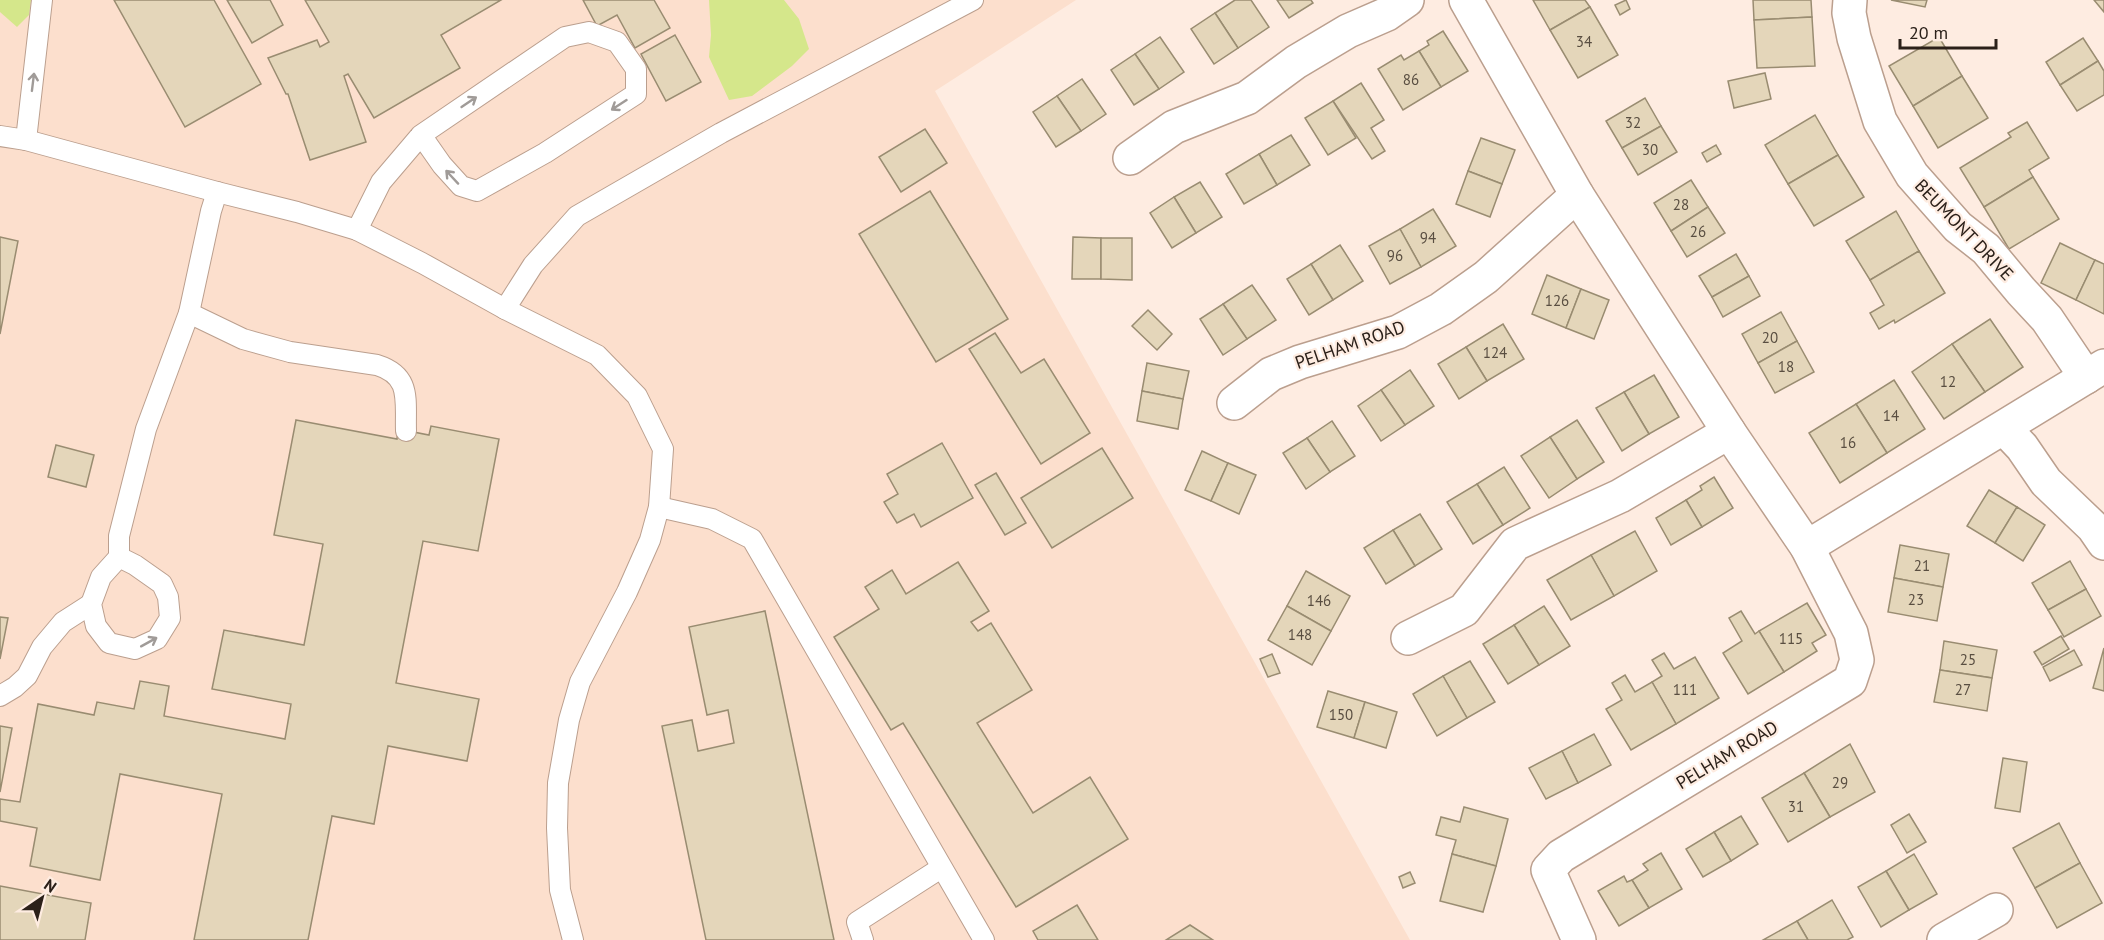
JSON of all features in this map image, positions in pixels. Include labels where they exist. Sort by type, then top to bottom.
[{"type":"street","points":[[1130,158],[1174,127],[1247,98],[1296,62],[1348,31],[1388,14],[1407,0]]},
{"type":"street","name":"PELHAM ROAD","points":[[1466,0],[1577,195],[1729,432],[1807,547],[1851,633],[1857,660],[1850,681],[1561,856],[1548,870],[1579,940]]},
{"type":"street","name":"BEUMONT DRIVE","points":[[1850,0],[1854,38],[1880,121],[1912,176],[1958,227],[1986,249],[2095,372]]},
{"type":"street","name":"PELHAM ROAD","points":[[1234,403],[1271,374],[1306,359],[1398,332],[1441,309],[1486,277],[1577,195]]},
{"type":"street","points":[[1807,547],[2095,372]]},
{"type":"street","points":[[2004,428],[2022,447],[2046,482],[2093,527],[2104,543]]},
{"type":"street","points":[[1408,638],[1464,610],[1515,544],[1620,496],[1729,432]]},
{"type":"street","points":[[1944,940],[1996,910]]},
{"type":"lane","points":[[26,140],[42,0]]},
{"type":"lane","points":[[505,309],[533,265],[577,216],[721,133],[973,0]]},
{"type":"lane","points":[[357,230],[381,182],[420,135],[565,37],[590,32],[617,42],[636,69],[636,94],[545,153],[477,191],[461,186],[420,135]]},
{"type":"lane","points":[[0,136],[26,140],[357,230],[597,355],[637,396],[663,449],[659,507],[650,540],[627,592],[580,682],[569,720],[558,783],[557,828],[560,890],[573,940]]},
{"type":"lane","points":[[119,557],[162,584],[168,597],[170,618],[157,639],[135,649],[109,643],[96,626],[91,604],[100,577],[119,557],[119,536],[146,429],[189,313],[217,192]]},
{"type":"lane","points":[[189,313],[243,339],[290,352],[390,369],[402,380],[406,430]]},
{"type":"lane","points":[[659,507],[712,519],[752,538],[984,940]]},
{"type":"lane","points":[[0,696],[27,676],[42,647],[63,622],[91,604]]},
{"type":"lane","points":[[863,940],[857,922],[941,868]]},
{"type":"shaded area","points":[[0,0],[1076,0],[935,91],[1410,940],[0,940]]},
{"type":"green space","points":[[0,0],[31,0],[29,15],[17,27],[0,12]]},
{"type":"green space","points":[[709,0],[784,0],[799,19],[809,49],[792,66],[752,96],[729,100],[709,57],[711,35]]},
{"type":"building","points":[[114,0],[214,0],[261,84],[185,127]]},
{"type":"building","points":[[227,0],[270,0],[283,25],[252,43]]},
{"type":"building","points":[[305,0],[501,0],[441,35],[460,68],[374,118],[348,74],[344,76],[366,142],[310,160],[288,94],[268,58],[317,40],[320,47],[329,42]]},
{"type":"building","points":[[583,0],[654,0],[670,28],[635,48],[617,15],[597,26]]},
{"type":"building","points":[[1235,0],[1251,0],[1269,27],[1238,48],[1215,13]]},
{"type":"building","points":[[1277,0],[1311,0],[1313,3],[1289,18]]},
{"type":"building","points":[[1533,0],[1585,0],[1590,7],[1550,30]]},
{"type":"building","points":[[1626,0],[1630,9],[1620,15],[1615,5]]},
{"type":"building","points":[[1753,0],[1811,0],[1812,17],[1754,20]]},
{"type":"building","points":[[1891,0],[1927,0],[1925,7]]},
{"type":"building","points":[[2094,0],[2104,0],[2104,12]]},
{"type":"building","points":[[1590,7],[1618,55],[1578,78],[1550,30]]},
{"type":"building","points":[[1215,13],[1238,48],[1214,64],[1191,29]]},
{"type":"building","points":[[1812,17],[1815,66],[1757,68],[1754,20]]},
{"type":"building","points":[[1443,31],[1468,71],[1441,87],[1419,51],[1429,45],[1427,41]]},
{"type":"building","points":[[675,35],[701,82],[666,101],[641,54]]},
{"type":"building","points":[[1160,37],[1184,72],[1159,89],[1135,54]]},
{"type":"building","points":[[1939,37],[1962,76],[1913,106],[1889,66]]},
{"type":"building","points":[[2083,38],[2098,61],[2060,85],[2046,62]]},
{"type":"building","points":[[1419,51],[1441,87],[1403,110],[1378,69],[1401,55],[1404,60]]},
{"type":"building","points":[[1135,54],[1159,89],[1134,105],[1111,70]]},
{"type":"building","points":[[2098,61],[2104,71],[2104,95],[2077,111],[2060,85]]},
{"type":"building","points":[[1765,73],[1771,99],[1734,108],[1728,81]]},
{"type":"building","points":[[1962,76],[1988,118],[1938,148],[1913,106]]},
{"type":"building","points":[[1082,79],[1106,114],[1081,131],[1057,96]]},
{"type":"building","points":[[1361,83],[1384,120],[1371,128],[1385,151],[1372,159],[1333,101]]},
{"type":"building","points":[[1057,96],[1081,131],[1056,147],[1033,112]]},
{"type":"building","points":[[1645,98],[1661,126],[1622,148],[1606,121]]},
{"type":"building","points":[[1333,101],[1356,138],[1328,155],[1305,118]]},
{"type":"building","points":[[1815,115],[1838,155],[1788,184],[1765,145]]},
{"type":"building","points":[[2027,122],[2049,158],[2029,170],[2033,177],[1984,207],[1960,168],[2011,137],[2008,133]]},
{"type":"building","points":[[1661,126],[1677,152],[1638,175],[1622,148]]},
{"type":"building","points":[[925,129],[947,163],[901,192],[879,157]]},
{"type":"building","points":[[1291,135],[1310,165],[1277,185],[1259,154]]},
{"type":"building","points":[[1481,138],[1515,150],[1502,184],[1468,171]]},
{"type":"building","points":[[1716,145],[1721,154],[1707,162],[1702,153]]},
{"type":"building","points":[[1259,154],[1277,185],[1244,204],[1226,174]]},
{"type":"building","points":[[1838,155],[1864,197],[1814,226],[1788,184]]},
{"type":"building","points":[[1468,171],[1502,184],[1490,217],[1456,204]]},
{"type":"building","points":[[2033,177],[2059,219],[2009,249],[1984,207]]},
{"type":"building","points":[[1691,180],[1708,207],[1671,231],[1654,203]]},
{"type":"building","points":[[1200,182],[1222,217],[1196,233],[1174,197]]},
{"type":"building","points":[[930,191],[1008,319],[936,362],[859,234]]},
{"type":"building","points":[[1174,197],[1196,233],[1172,248],[1150,213]]},
{"type":"building","points":[[1708,207],[1725,233],[1687,257],[1671,231]]},
{"type":"building","points":[[1433,209],[1456,246],[1421,267],[1400,229]]},
{"type":"building","points":[[1896,211],[1919,251],[1870,280],[1846,241]]},
{"type":"building","points":[[1400,229],[1421,267],[1390,284],[1369,246]]},
{"type":"building","points":[[0,237],[18,241],[0,334]]},
{"type":"building","points":[[1073,237],[1101,238],[1101,279],[1072,279]]},
{"type":"building","points":[[1101,238],[1132,238],[1132,280],[1101,279]]},
{"type":"building","points":[[2060,243],[2095,260],[2076,300],[2041,283]]},
{"type":"building","points":[[1340,245],[1363,281],[1333,300],[1311,264]]},
{"type":"building","points":[[1919,251],[1945,293],[1895,323],[1894,320],[1879,329],[1870,313],[1884,305],[1870,280]]},
{"type":"building","points":[[1736,254],[1749,276],[1712,297],[1699,276]]},
{"type":"building","points":[[2095,260],[2104,264],[2104,314],[2076,300]]},
{"type":"building","points":[[1311,264],[1333,300],[1309,315],[1287,279]]},
{"type":"building","points":[[1547,275],[1581,289],[1566,328],[1532,314]]},
{"type":"building","points":[[1749,276],[1760,296],[1723,317],[1712,297]]},
{"type":"building","points":[[1252,285],[1276,320],[1247,339],[1223,304]]},
{"type":"building","points":[[1581,289],[1609,300],[1594,339],[1566,328]]},
{"type":"building","points":[[1223,304],[1247,339],[1223,355],[1200,319]]},
{"type":"building","points":[[1148,310],[1172,334],[1157,350],[1132,326]]},
{"type":"building","points":[[1781,312],[1797,341],[1758,363],[1742,334]]},
{"type":"building","points":[[1990,319],[2023,367],[1985,392],[1952,344]]},
{"type":"building","points":[[1503,324],[1524,359],[1487,381],[1466,347]]},
{"type":"building","points":[[995,333],[1021,373],[1044,359],[1090,433],[1041,464],[969,349]]},
{"type":"building","points":[[1797,341],[1814,372],[1775,393],[1758,363]]},
{"type":"building","points":[[1952,344],[1985,392],[1944,419],[1912,372]]},
{"type":"building","points":[[1466,347],[1487,381],[1459,399],[1438,364]]},
{"type":"building","points":[[1147,363],[1189,371],[1183,399],[1142,391]]},
{"type":"building","points":[[1410,370],[1434,406],[1405,425],[1381,390]]},
{"type":"building","points":[[1654,375],[1679,417],[1649,434],[1624,392]]},
{"type":"building","points":[[1894,380],[1925,429],[1887,453],[1856,404]]},
{"type":"building","points":[[1381,390],[1405,425],[1381,441],[1358,406]]},
{"type":"building","points":[[1142,391],[1183,399],[1178,429],[1137,421]]},
{"type":"building","points":[[1624,392],[1649,434],[1622,451],[1596,408]]},
{"type":"building","points":[[1856,404],[1887,453],[1840,483],[1809,433]]},
{"type":"building","points":[[296,420],[397,439],[398,429],[429,435],[431,426],[499,439],[478,551],[423,541],[396,683],[479,699],[467,761],[388,746],[374,824],[332,816],[308,940],[194,940],[222,794],[120,774],[100,880],[30,866],[37,828],[0,821],[0,799],[20,802],[38,704],[94,715],[97,702],[134,709],[140,681],[169,686],[164,716],[285,739],[291,704],[212,689],[224,630],[304,645],[323,544],[274,535]]},
{"type":"building","points":[[1577,420],[1604,462],[1577,479],[1550,437]]},
{"type":"building","points":[[1332,421],[1355,456],[1330,472],[1307,438]]},
{"type":"building","points":[[1550,437],[1577,479],[1549,498],[1521,456]]},
{"type":"building","points":[[1307,438],[1330,472],[1306,489],[1283,453]]},
{"type":"building","points":[[942,443],[973,498],[921,527],[914,514],[897,523],[884,502],[898,494],[887,474]]},
{"type":"building","points":[[56,445],[94,455],[86,487],[48,477]]},
{"type":"building","points":[[1102,448],[1133,498],[1052,548],[1021,498]]},
{"type":"building","points":[[1202,451],[1228,463],[1211,501],[1185,490]]},
{"type":"building","points":[[1228,463],[1256,475],[1239,514],[1211,501]]},
{"type":"building","points":[[1504,467],[1530,508],[1503,525],[1477,484]]},
{"type":"building","points":[[996,473],[1026,523],[1005,535],[975,485]]},
{"type":"building","points":[[1714,477],[1733,508],[1702,527],[1686,500],[1702,490],[1700,486]]},
{"type":"building","points":[[1477,484],[1503,525],[1473,544],[1447,502]]},
{"type":"building","points":[[1989,490],[2017,507],[1995,543],[1967,526]]},
{"type":"building","points":[[1686,500],[1702,527],[1671,545],[1656,518]]},
{"type":"building","points":[[2017,507],[2045,525],[2023,561],[1995,543]]},
{"type":"building","points":[[1420,514],[1442,549],[1415,566],[1393,530]]},
{"type":"building","points":[[1393,530],[1415,566],[1386,584],[1364,548]]},
{"type":"building","points":[[1635,531],[1657,571],[1614,596],[1591,555]]},
{"type":"building","points":[[1900,545],[1949,554],[1943,587],[1894,578]]},
{"type":"building","points":[[1591,555],[1614,596],[1571,620],[1547,580]]},
{"type":"building","points":[[2070,561],[2086,589],[2048,610],[2032,583]]},
{"type":"building","points":[[958,562],[989,611],[971,622],[978,631],[991,623],[1032,690],[977,723],[1033,813],[1090,777],[1128,839],[1016,907],[903,723],[891,730],[834,637],[879,609],[865,587],[892,570],[906,594]]},
{"type":"building","points":[[1306,571],[1350,596],[1331,631],[1287,606]]},
{"type":"building","points":[[1894,578],[1943,587],[1937,621],[1888,612]]},
{"type":"building","points":[[2086,589],[2101,616],[2064,637],[2048,610]]},
{"type":"building","points":[[1807,603],[1826,635],[1812,643],[1817,651],[1784,672],[1759,631]]},
{"type":"building","points":[[1287,606],[1331,631],[1312,665],[1268,640]]},
{"type":"building","points":[[1544,606],[1570,646],[1539,665],[1514,625]]},
{"type":"building","points":[[765,611],[834,940],[706,940],[662,726],[692,720],[698,751],[734,743],[728,710],[707,715],[689,627]]},
{"type":"building","points":[[1741,611],[1755,634],[1759,631],[1784,672],[1748,694],[1723,653],[1742,641],[1729,618]]},
{"type":"building","points":[[0,617],[8,618],[0,659]]},
{"type":"building","points":[[1514,625],[1539,665],[1508,684],[1483,644]]},
{"type":"building","points":[[2061,636],[2069,649],[2042,665],[2034,652]]},
{"type":"building","points":[[1944,641],[1997,650],[1992,678],[1940,670]]},
{"type":"building","points":[[2104,648],[2104,691],[2093,688]]},
{"type":"building","points":[[2074,650],[2082,665],[2050,681],[2043,667]]},
{"type":"building","points":[[1664,653],[1674,669],[1695,657],[1719,698],[1676,724],[1652,682],[1662,676],[1652,660]]},
{"type":"building","points":[[1272,654],[1280,673],[1268,677],[1260,659]]},
{"type":"building","points":[[1470,661],[1495,702],[1467,718],[1443,676]]},
{"type":"building","points":[[1940,670],[1992,678],[1987,711],[1934,702]]},
{"type":"building","points":[[1625,675],[1635,692],[1652,682],[1676,724],[1631,750],[1606,709],[1622,700],[1612,683]]},
{"type":"building","points":[[1443,676],[1467,718],[1437,736],[1413,694]]},
{"type":"building","points":[[1328,691],[1365,702],[1354,738],[1317,727]]},
{"type":"building","points":[[1365,702],[1397,712],[1386,748],[1354,738]]},
{"type":"building","points":[[0,726],[12,728],[0,792]]},
{"type":"building","points":[[1594,734],[1611,765],[1578,783],[1562,751]]},
{"type":"building","points":[[1850,744],[1875,792],[1830,817],[1804,773]]},
{"type":"building","points":[[1562,751],[1578,783],[1546,799],[1529,768]]},
{"type":"building","points":[[2003,758],[2027,762],[2020,812],[1995,808]]},
{"type":"building","points":[[1804,773],[1830,817],[1788,842],[1762,798]]},
{"type":"building","points":[[1464,807],[1508,819],[1496,866],[1452,854],[1456,840],[1436,835],[1441,817],[1460,822]]},
{"type":"building","points":[[1909,814],[1926,842],[1907,853],[1891,825]]},
{"type":"building","points":[[1741,816],[1758,844],[1731,861],[1714,832]]},
{"type":"building","points":[[2059,823],[2080,863],[2035,888],[2013,848]]},
{"type":"building","points":[[1714,832],[1731,861],[1703,877],[1686,849]]},
{"type":"building","points":[[1661,853],[1682,889],[1649,908],[1632,880],[1648,870],[1643,864]]},
{"type":"building","points":[[1452,854],[1496,866],[1483,912],[1440,901]]},
{"type":"building","points":[[1914,854],[1937,894],[1909,910],[1886,871]]},
{"type":"building","points":[[2080,863],[2102,903],[2057,928],[2035,888]]},
{"type":"building","points":[[1886,871],[1909,910],[1881,927],[1858,887]]},
{"type":"building","points":[[1410,872],[1415,883],[1403,888],[1399,877]]},
{"type":"building","points":[[1624,876],[1627,882],[1632,880],[1649,908],[1619,926],[1598,891]]},
{"type":"building","points":[[0,886],[91,903],[85,940],[0,940]]},
{"type":"building","points":[[1832,900],[1853,937],[1847,940],[1808,940],[1797,921]]},
{"type":"building","points":[[1077,905],[1098,940],[1038,940],[1033,931]]},
{"type":"building","points":[[1797,921],[1808,940],[1763,940]]},
{"type":"building","points":[[1190,925],[1213,940],[1166,940]]}]
